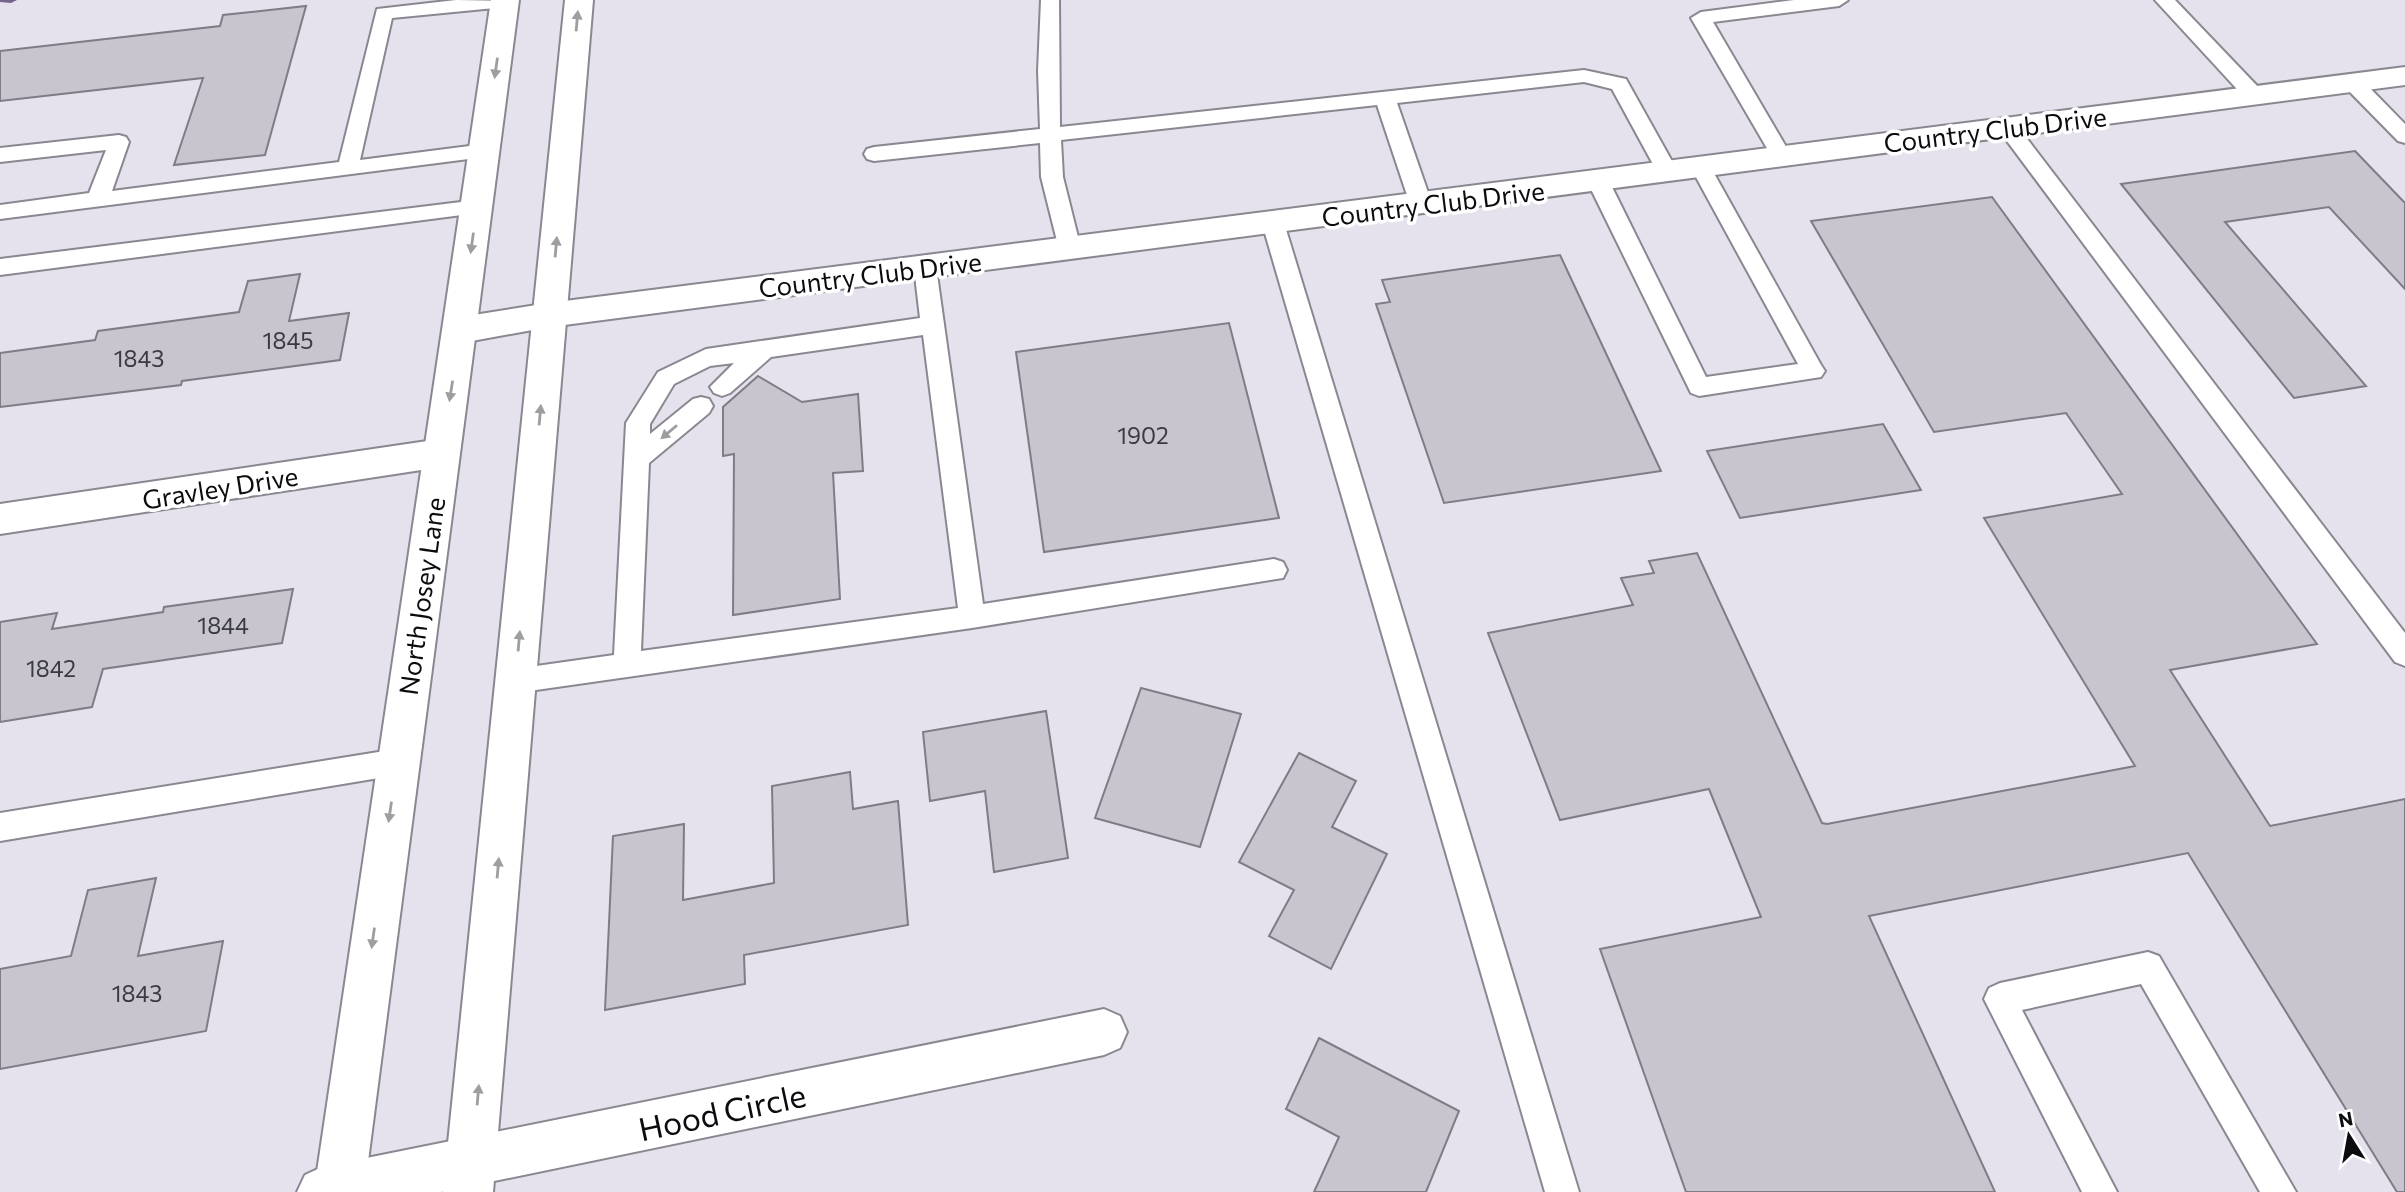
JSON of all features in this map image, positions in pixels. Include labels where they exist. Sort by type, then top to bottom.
[{"type":"street","name":"North Josey Lane","points":[[334,1191],[461,330],[505,0]]},
{"type":"street","points":[[470,1177],[579,0]]},
{"type":"street","name":"Country Club Drive","points":[[461,330],[549,315],[2405,76]]},
{"type":"street","name":"Gravley Drive","points":[[0,519],[441,453]]},
{"type":"street","name":"Hood Circle","points":[[334,1191],[470,1177],[1104,1031]]},
{"type":"lane","points":[[348,168],[384,13],[505,0]]},
{"type":"lane","points":[[1050,0],[1048,71],[1052,177],[1070,249]]},
{"type":"lane","points":[[1782,157],[1701,18],[1839,0]]},
{"type":"lane","points":[[2164,0],[2254,95]]},
{"type":"lane","points":[[874,154],[1584,76],[1619,84],[1667,172]]},
{"type":"lane","points":[[2353,83],[2405,136]]},
{"type":"lane","points":[[1385,98],[1421,204]]},
{"type":"lane","points":[[2008,128],[2405,654]]},
{"type":"lane","points":[[0,155],[119,142],[98,199]]},
{"type":"lane","points":[[0,212],[485,151]]},
{"type":"lane","points":[[1598,181],[1699,387],[1814,370],[1701,168]]},
{"type":"lane","points":[[0,267],[477,207]]},
{"type":"lane","points":[[1273,223],[1562,1192]]},
{"type":"lane","points":[[925,267],[972,617]]},
{"type":"lane","points":[[627,666],[639,423],[666,378],[706,358],[933,325]]},
{"type":"lane","points":[[722,387],[765,349]]},
{"type":"lane","points":[[636,459],[701,406]]},
{"type":"lane","points":[[515,681],[972,617],[1274,570]]},
{"type":"lane","points":[[0,827],[397,762]]},
{"type":"lane","points":[[2099,1192],[2000,999],[2148,967],[2279,1192]]},
{"type":"building","points":[[306,6],[265,155],[174,165],[203,78],[0,101],[0,51],[220,26],[223,15]]},
{"type":"building","points":[[2355,151],[2405,203],[2405,289],[2329,207],[2225,222],[2366,386],[2294,398],[2121,184]]},
{"type":"building","points":[[1992,197],[2317,644],[2170,670],[2270,826],[2405,799],[2405,1192],[2397,1192],[2188,853],[1869,916],[1995,1192],[1686,1192],[1600,949],[1761,917],[1709,789],[1560,820],[1488,633],[1633,605],[1621,578],[1654,573],[1649,561],[1697,553],[1822,823],[2135,766],[1984,518],[2122,494],[2066,413],[1934,432],[1811,221]]},
{"type":"building","points":[[1560,255],[1661,471],[1444,503],[1376,304],[1390,302],[1382,280]]},
{"type":"building","points":[[300,274],[289,321],[349,313],[340,360],[182,381],[181,385],[0,407],[0,353],[95,340],[98,331],[239,312],[248,281]]},
{"type":"building","points":[[1229,323],[1279,518],[1044,552],[1016,352]]},
{"type":"building","points":[[758,376],[802,402],[858,394],[863,471],[833,473],[840,599],[733,615],[734,454],[723,456],[723,407]]},
{"type":"building","points":[[1883,424],[1921,490],[1740,518],[1707,451]]},
{"type":"building","points":[[293,589],[282,643],[103,669],[92,707],[0,722],[0,622],[57,613],[52,629],[163,612],[164,607]]},
{"type":"building","points":[[1141,688],[1241,714],[1200,847],[1095,818]]},
{"type":"building","points":[[1046,711],[1068,858],[994,872],[985,791],[930,801],[923,732]]},
{"type":"building","points":[[1299,753],[1356,781],[1332,827],[1387,854],[1331,969],[1269,936],[1294,890],[1239,862]]},
{"type":"building","points":[[850,772],[853,809],[898,801],[908,925],[744,955],[745,984],[605,1010],[613,836],[684,824],[683,900],[774,883],[772,786]]},
{"type":"building","points":[[156,878],[138,956],[223,941],[206,1031],[0,1069],[0,969],[71,956],[88,890]]},
{"type":"building","points":[[1319,1038],[1459,1111],[1426,1192],[1314,1192],[1339,1137],[1286,1109]]},
{"type":"waterway","points":[[4,0],[11,0]]}]
